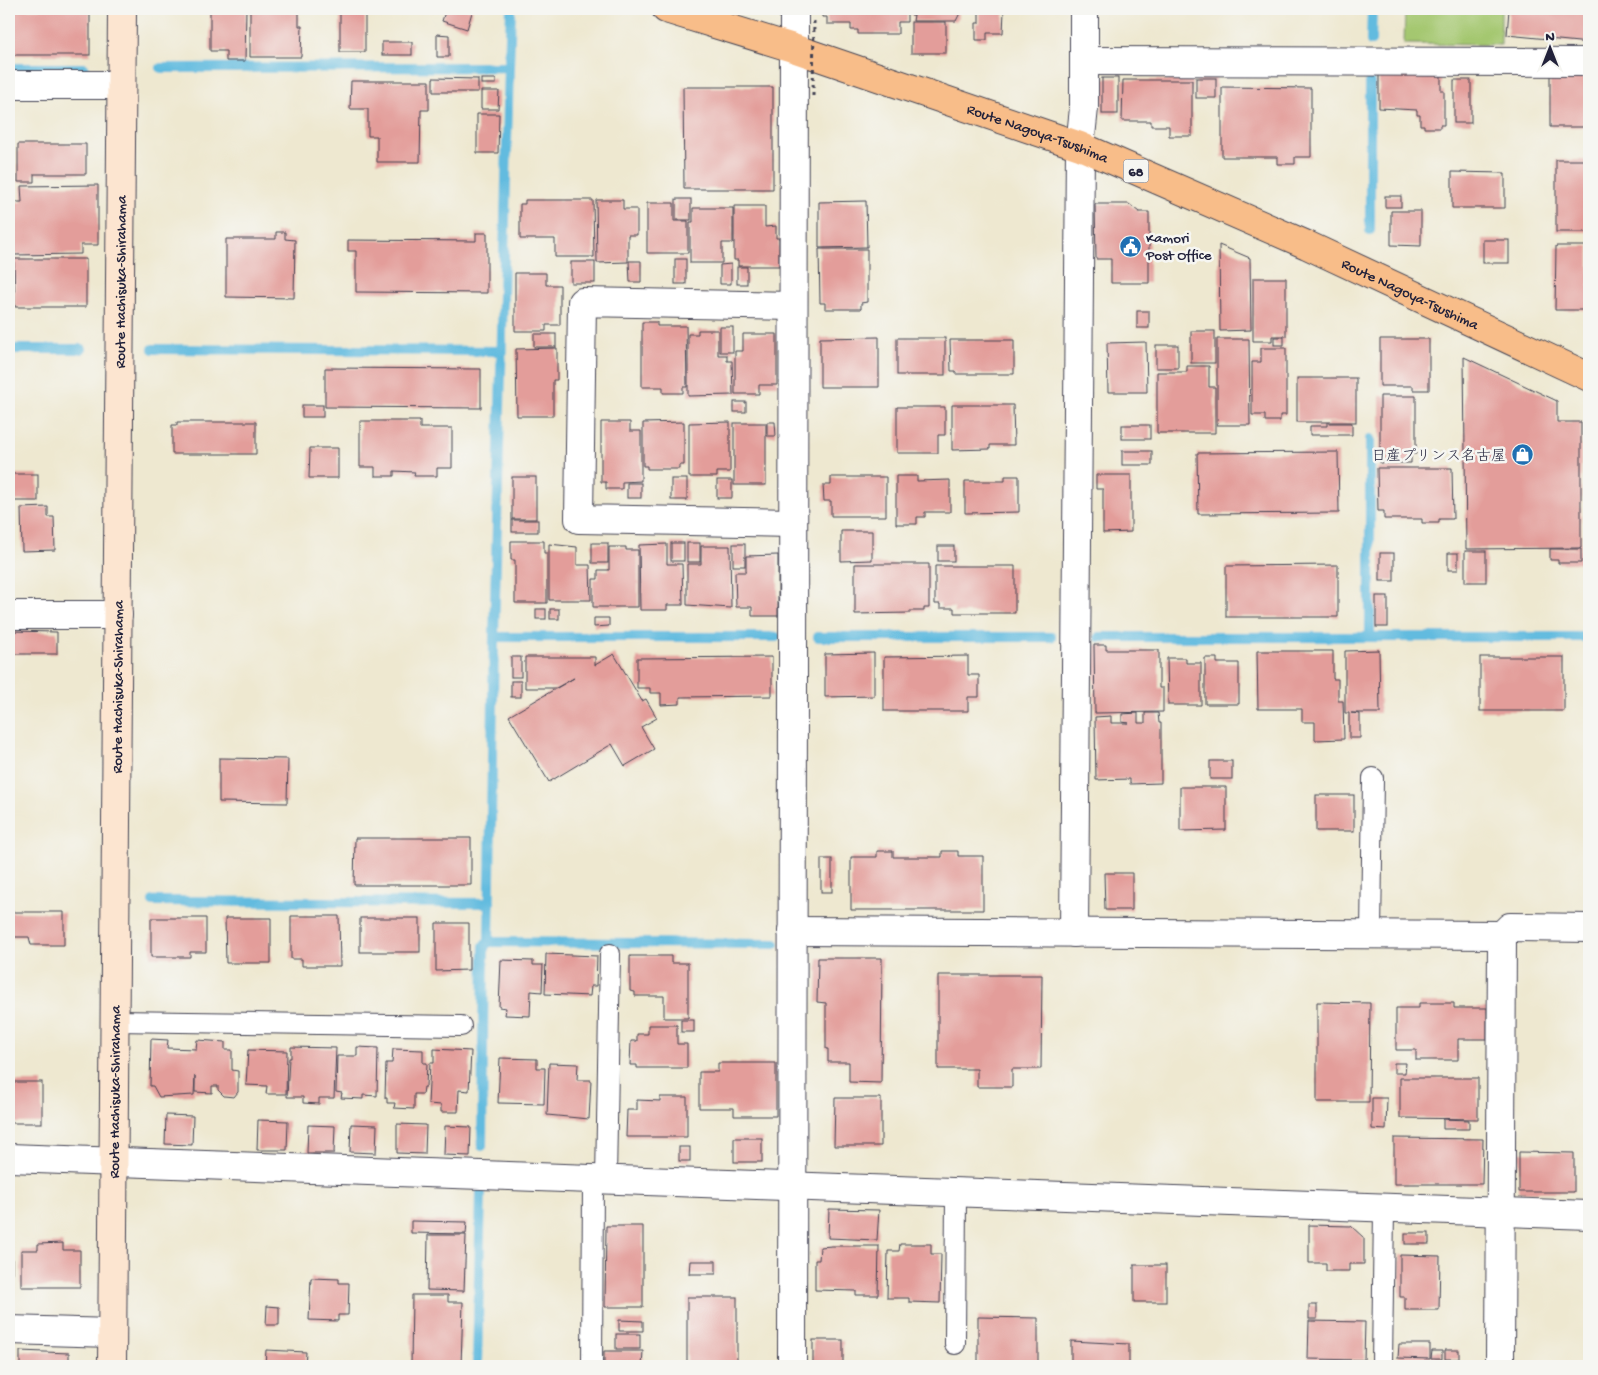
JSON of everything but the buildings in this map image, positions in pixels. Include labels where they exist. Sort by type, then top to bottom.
[{"type":"main road","name":"Route Hachisuka-Shirahama","points":[[112,1366],[122,9]]},
{"type":"main road","name":"Route Nagoya-Tsushima","points":[[666,9],[793,48],[1080,146],[1307,245],[1589,377]]},
{"type":"street","points":[[1074,933],[1080,146],[1084,108],[1084,9]]},
{"type":"street","points":[[792,1366],[793,48],[804,15]]},
{"type":"street","points":[[1084,61],[1589,62]]},
{"type":"street","points":[[9,85],[121,86]]},
{"type":"street","points":[[792,523],[579,519],[582,302],[793,306]]},
{"type":"street","points":[[9,615],[118,615]]},
{"type":"street","points":[[792,931],[1502,934],[1510,927],[1589,928]]},
{"type":"street","points":[[1500,1366],[1502,934]]},
{"type":"street","points":[[9,1158],[1589,1215]]},
{"type":"street","points":[[9,1330],[112,1333]]},
{"type":"lane","points":[[1371,934],[1373,778]]},
{"type":"lane","points":[[592,1366],[610,954]]},
{"type":"lane","points":[[115,1021],[461,1026]]},
{"type":"lane","points":[[955,1344],[956,1192]]},
{"type":"lane","points":[[1382,1366],[1384,1208]]},
{"type":"path","points":[[804,15],[813,96]]},
{"type":"green space","points":[[1405,9],[1501,9],[1501,45],[1404,44]]},
{"type":"waterway","points":[[509,67],[511,9]]},
{"type":"waterway","points":[[1371,41],[1372,9]]},
{"type":"waterway","points":[[161,68],[509,67],[494,637],[489,942],[484,946],[482,1146]]},
{"type":"waterway","points":[[9,68],[84,68]]},
{"type":"waterway","points":[[1370,79],[1370,230]]},
{"type":"waterway","points":[[9,349],[81,349]]},
{"type":"waterway","points":[[153,349],[500,351]]},
{"type":"waterway","points":[[1370,439],[1370,637]]},
{"type":"waterway","points":[[494,637],[776,637]]},
{"type":"waterway","points":[[818,637],[1051,637]]},
{"type":"waterway","points":[[1099,637],[1589,637]]},
{"type":"waterway","points":[[153,901],[490,903]]},
{"type":"waterway","points":[[489,942],[775,944]]},
{"type":"waterway","points":[[477,1366],[481,1191]]},
{"type":"place","name":"Kamori Post Office","points":[[1130,246]]},
{"type":"place","name":"日産プリンス名古屋","points":[[1522,455]]}]
